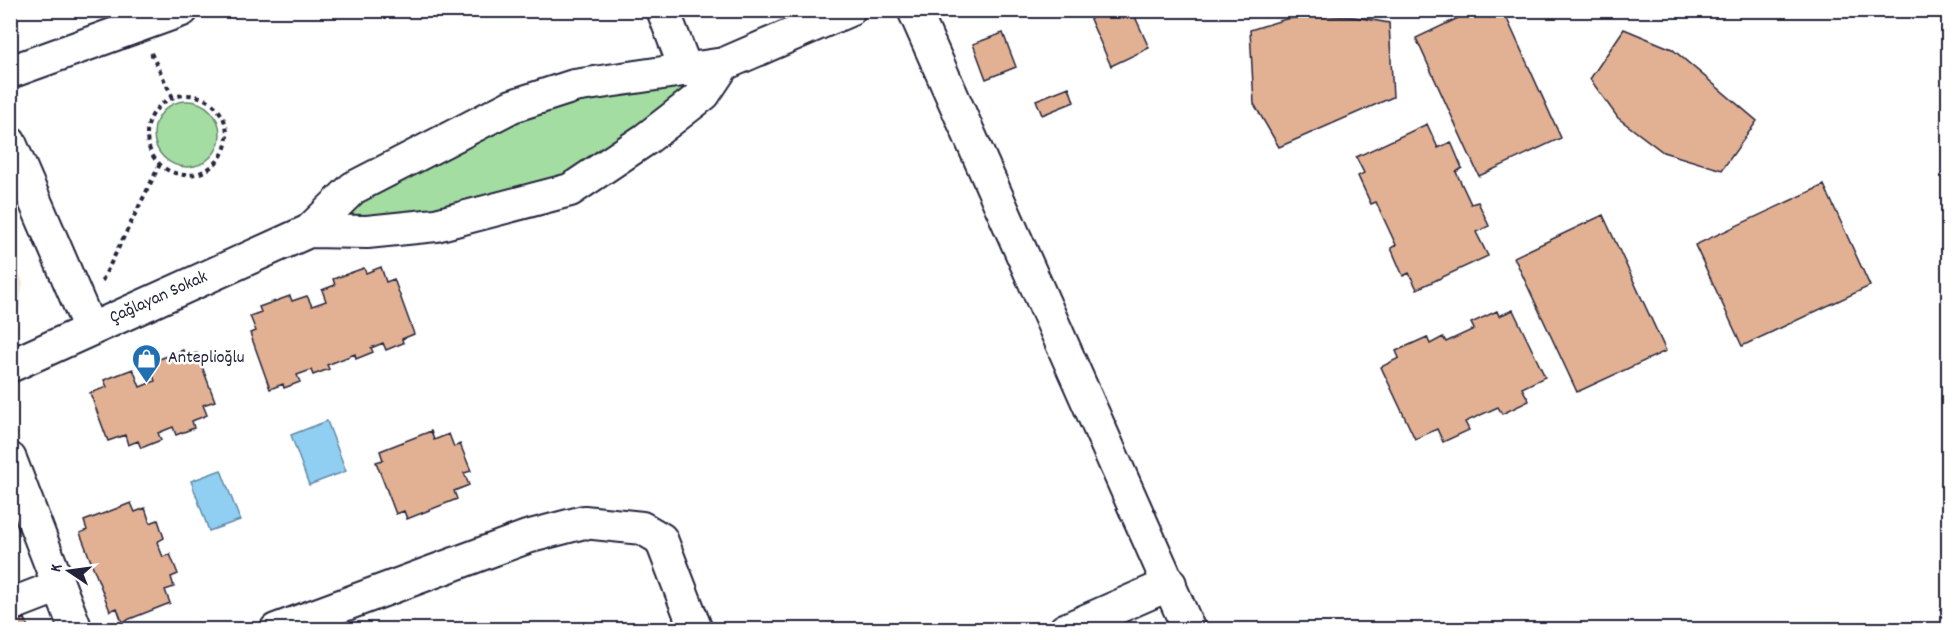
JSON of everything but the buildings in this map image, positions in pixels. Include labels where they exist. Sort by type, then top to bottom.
[{"type":"street","points":[[10,72],[182,10]]},
{"type":"street","points":[[663,10],[686,70]]},
{"type":"street","points":[[309,231],[353,188],[512,106],[574,86],[724,64],[849,10]]},
{"type":"street","points":[[914,10],[1189,630]]},
{"type":"street","points":[[309,231],[367,232],[436,225],[570,190],[704,94],[724,64]]},
{"type":"street","points":[[10,142],[90,329]]},
{"type":"street","name":"Çağlayan Sokak","points":[[10,366],[309,231]]},
{"type":"street","points":[[10,459],[76,630]]},
{"type":"street","points":[[276,630],[527,537],[584,522],[642,528],[661,539],[696,630]]},
{"type":"street","points":[[1065,630],[1170,584]]},
{"type":"street","points":[[10,605],[59,586]]},
{"type":"path","points":[[138,26],[172,99]]},
{"type":"path","points":[[190,95],[213,105],[226,124],[227,136],[220,159],[201,172],[180,174],[160,164],[150,146],[149,126],[154,113],[172,99],[190,95]]},
{"type":"path","points":[[102,282],[160,164]]},
{"type":"shaded area","points":[[11,247],[23,283],[18,317],[11,321]]},
{"type":"green space","points":[[704,81],[554,186],[422,218],[335,219],[346,204],[534,106]]},
{"type":"green space","points":[[187,101],[200,104],[210,111],[217,121],[220,134],[217,147],[210,157],[200,164],[187,167],[174,164],[164,157],[157,147],[154,134],[157,121],[164,111],[174,104]]},
{"type":"water","points":[[327,421],[346,471],[309,485],[291,435]]},
{"type":"water","points":[[221,470],[240,520],[209,531],[191,481]]},
{"type":"place","name":"Anteplioğlu","points":[[147,384]]}]
